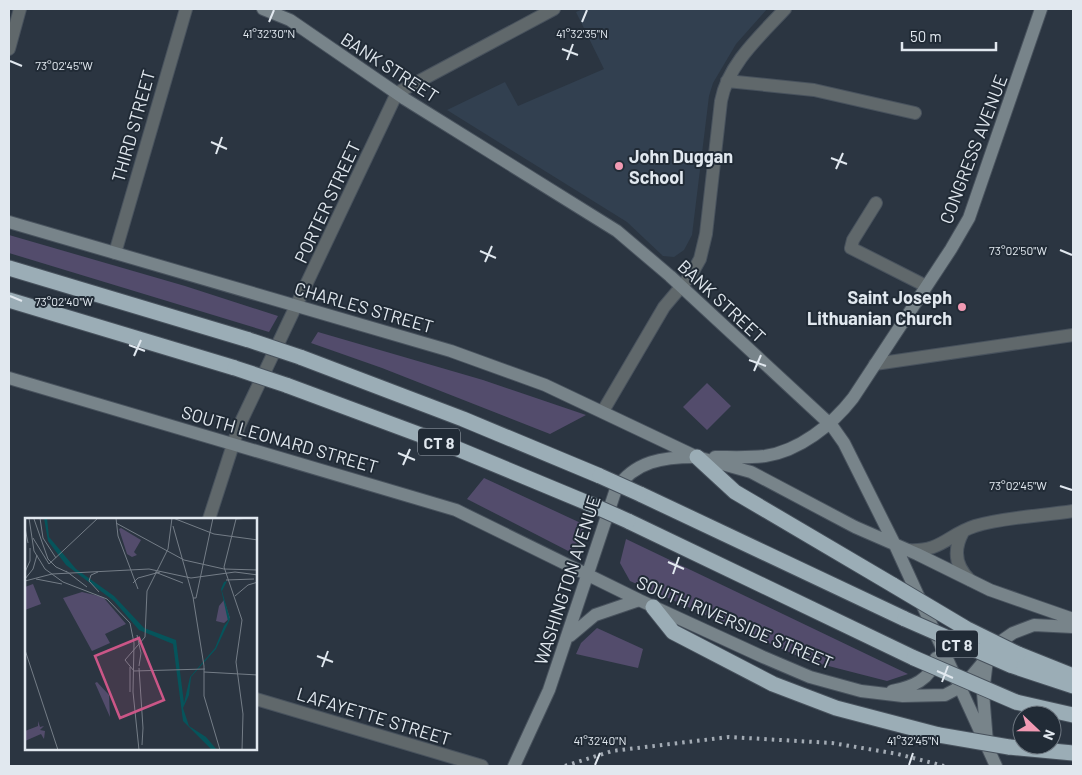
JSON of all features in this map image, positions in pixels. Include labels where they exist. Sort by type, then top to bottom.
[{"type":"highway","name":"CT 8","points":[[9,268],[249,340],[300,357],[454,415],[640,494],[905,619],[1014,659],[1073,686]]},
{"type":"highway","name":"CT 8","points":[[9,300],[235,368],[453,447],[628,521],[914,658],[1016,702],[1073,715]]},
{"type":"highway","points":[[697,457],[735,492],[967,629],[1014,659],[1073,676]]},
{"type":"highway","points":[[653,607],[673,632],[773,684],[836,708],[939,735],[1009,747],[1073,752]]},
{"type":"main road","name":"BANK STREET","points":[[263,9],[290,20],[397,93],[608,225],[681,286],[828,423],[844,443],[901,548],[938,640],[996,766]]},
{"type":"main road","name":"CONGRESS AVENUE","points":[[697,457],[757,456],[778,453],[806,441],[846,407],[960,235],[976,202],[1041,9]]},
{"type":"main road","name":"CHARLES STREET","points":[[9,222],[484,362],[545,385],[697,457]]},
{"type":"main road","name":"SOUTH LEONARD STREET","points":[[9,378],[456,510],[588,575]]},
{"type":"main road","points":[[697,457],[751,472],[855,527],[971,582],[1007,597],[1073,619]]},
{"type":"main road","name":"WASHINGTON AVENUE","points":[[514,766],[544,704],[612,498],[623,481],[634,470],[653,461],[697,457]]},
{"type":"main road","name":"SOUTH RIVERSIDE STREET","points":[[588,575],[653,607],[791,669],[826,682],[872,693],[938,696],[959,688]]},
{"type":"main road","points":[[564,647],[577,629],[594,615],[639,600]]},
{"type":"main road","points":[[959,688],[1006,637],[1026,628],[1046,625],[1073,627]]},
{"type":"main road","points":[[872,693],[903,689],[916,684],[926,677],[934,666],[938,640]]},
{"type":"main road","points":[[988,752],[983,693],[984,677],[989,655]]},
{"type":"street","points":[[9,49],[20,9]]},
{"type":"street","name":"THIRD STREET","points":[[115,253],[186,9]]},
{"type":"street","points":[[397,93],[554,9]]},
{"type":"street","points":[[603,411],[664,307],[696,268],[704,247],[721,102],[727,81],[738,62],[784,9]]},
{"type":"street","points":[[727,81],[814,90],[914,113]]},
{"type":"street","name":"PORTER STREET","points":[[209,518],[242,418],[397,93]]},
{"type":"street","points":[[876,203],[853,240],[851,248],[926,286]]},
{"type":"street","points":[[875,364],[1073,335]]},
{"type":"street","points":[[901,548],[932,549],[982,524],[1073,511]]},
{"type":"street","points":[[963,532],[958,541],[957,563],[962,573],[971,582]]},
{"type":"street","name":"LAFAYETTE STREET","points":[[258,700],[482,766]]},
{"type":"shaded area","name":"John Duggan School","points":[[583,9],[767,9],[736,44],[713,83],[709,96],[692,235],[684,250],[674,257],[663,256],[627,222],[447,110],[505,82],[518,106],[604,69],[576,12]]},
{"type":"shaded area","points":[[9,235],[185,286],[278,316],[269,332],[9,253]]},
{"type":"shaded area","points":[[318,332],[483,380],[586,415],[550,434],[382,368],[311,343]]},
{"type":"shaded area","points":[[707,383],[731,406],[707,430],[683,407]]},
{"type":"shaded area","points":[[484,478],[585,525],[576,555],[467,499]]},
{"type":"shaded area","points":[[626,539],[908,674],[887,681],[809,661],[630,581],[620,563]]},
{"type":"shaded area","points":[[597,628],[643,649],[638,668],[576,654],[581,643]]},
{"type":"railway","points":[[565,766],[612,751],[729,737],[832,743],[898,754],[944,766]]},
{"type":"place","name":"John Duggan School","points":[[619,166]]},
{"type":"place","name":"Saint Joseph Lithuanian Church","points":[[962,307]]}]
